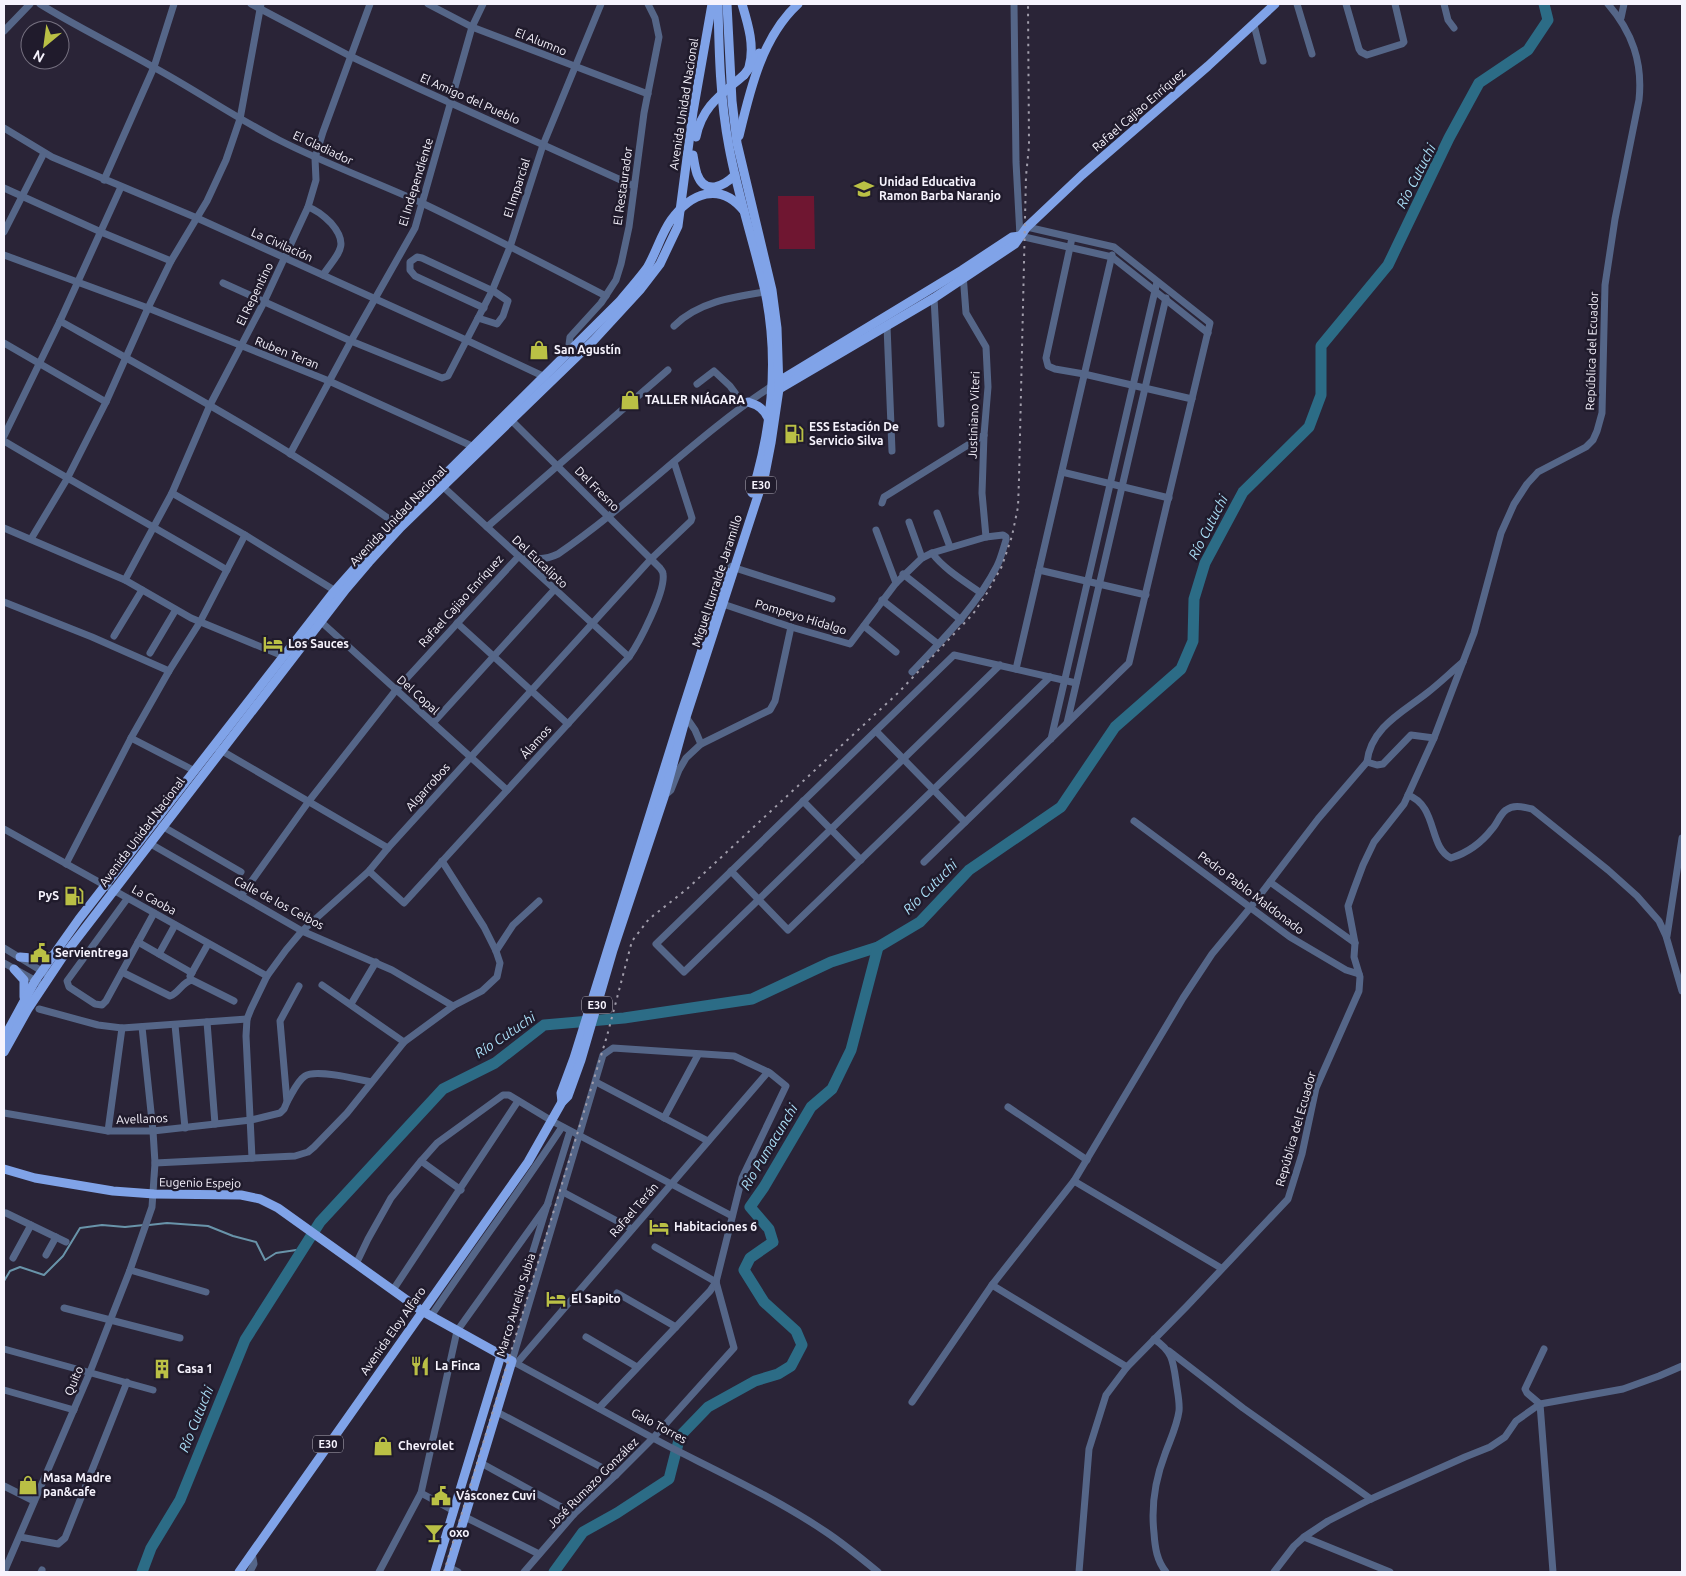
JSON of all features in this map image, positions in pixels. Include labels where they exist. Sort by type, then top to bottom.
[{"type":"main road","name":"Avenida Unidad Nacional","points":[[46,973],[52,956],[194,770],[217,748],[317,618],[334,590],[575,352],[646,270],[670,220],[682,208],[693,112],[712,4]]},
{"type":"main road","name":"Miguel Iturralde Jaramillo","points":[[718,4],[723,102],[729,146],[765,292],[776,387],[758,473],[732,567]]},
{"type":"main road","name":"Miguel Iturralde Jaramillo","points":[[610,949],[720,602],[765,474],[771,443],[776,387],[777,328],[772,290],[738,143],[732,101],[728,4]]},
{"type":"main road","points":[[742,4],[751,40],[751,56],[746,73]]},
{"type":"main road","name":"Rafael Cajiao Enríquez","points":[[890,321],[963,274],[1015,244],[1027,227],[1082,175],[1254,25],[1275,4]]},
{"type":"main road","points":[[686,168],[693,155],[698,122],[707,108],[746,73],[775,25],[795,6]]},
{"type":"main road","points":[[738,143],[751,88],[763,55],[779,27],[795,6]]},
{"type":"main road","points":[[693,155],[700,180],[709,186],[718,187],[724,185],[735,175]]},
{"type":"main road","points":[[682,208],[696,197],[714,193],[731,198],[744,211]]},
{"type":"main road","name":"Rafael Cajiao Enríquez","points":[[776,387],[890,321],[934,298],[963,274]]},
{"type":"main road","points":[[746,404],[758,406],[766,413],[768,418]]},
{"type":"main road","name":"Avenida Unidad Nacional","points":[[441,484],[474,447],[508,417]]},
{"type":"main road","name":"Avenida Unidad Nacional","points":[[4,1038],[23,1001],[114,891],[283,656],[368,562],[398,525]]},
{"type":"main road","name":"Miguel Iturralde Jaramillo","points":[[610,949],[664,796],[720,602]]},
{"type":"main road","name":"Avenida Eloy Alfaro","points":[[239,1572],[528,1162],[562,1102],[568,1096],[610,949]]},
{"type":"main road","points":[[20,957],[43,959],[52,956]]},
{"type":"main road","points":[[14,969],[24,980],[23,1001]]},
{"type":"main road","name":"Avenida Unidad Nacional","points":[[4,1052],[28,1009],[39,983]]},
{"type":"main road","name":"Eugenio Espejo","points":[[4,1169],[35,1178],[104,1190],[154,1194],[241,1195],[260,1199],[278,1208],[422,1311]]},
{"type":"main road","name":"Galo Torres","points":[[422,1311],[515,1362]]},
{"type":"main road","name":"Marco Aurelio Subia","points":[[435,1572],[502,1355]]},
{"type":"main road","name":"Marco Aurelio Subia","points":[[452,1571],[465,1517],[497,1412],[515,1362]]},
{"type":"street","points":[[4,31],[30,4]]},
{"type":"street","name":"El Gladiador","points":[[40,4],[66,21],[154,67],[216,103],[240,120],[316,158],[423,204],[606,296]]},
{"type":"street","points":[[104,180],[154,67],[174,4]]},
{"type":"street","points":[[31,539],[67,479],[106,402],[171,261],[197,218],[226,160],[240,120],[261,6],[251,4]]},
{"type":"street","name":"El Repentino","points":[[125,580],[172,493],[210,405],[264,302],[308,207],[316,180],[316,158],[323,132],[370,4]]},
{"type":"street","name":"El Alumno","points":[[428,4],[472,27],[648,94]]},
{"type":"street","name":"El Independiente","points":[[290,454],[350,341],[415,228],[472,27],[483,4]]},
{"type":"street","name":"El Imparcial","points":[[350,341],[442,378],[448,376],[492,291],[510,247],[543,144],[601,4]]},
{"type":"street","name":"El Restaurador","points":[[575,352],[569,345],[570,337],[606,296],[616,280],[621,264],[659,37],[655,18],[648,4]]},
{"type":"street","points":[[1014,4],[1016,162],[1020,236],[1112,257],[1208,333]]},
{"type":"street","points":[[1297,4],[1312,54]]},
{"type":"street","points":[[1346,4],[1359,49],[1367,55],[1404,42],[1395,4]]},
{"type":"street","points":[[1444,4],[1448,20],[1454,28]]},
{"type":"street","name":"República del Ecuador","points":[[1078,1572],[1089,1449],[1106,1395],[1126,1367],[1288,1199],[1302,1154],[1316,1088],[1358,991],[1359,974],[1354,957],[1355,943],[1348,906],[1363,865],[1374,842],[1404,804],[1434,738],[1474,633],[1501,533],[1514,504],[1527,484],[1538,472],[1586,447],[1593,440],[1600,425],[1602,413],[1605,285],[1614,219],[1639,100],[1641,81],[1632,42],[1620,18],[1608,4]]},
{"type":"street","points":[[1620,18],[1624,4]]},
{"type":"street","name":"El Amigo del Pueblo","points":[[261,6],[350,56],[634,186]]},
{"type":"street","points":[[1254,25],[1263,61]]},
{"type":"street","name":"La Civilación","points":[[4,128],[44,153],[197,218],[466,340],[547,380]]},
{"type":"street","points":[[4,232],[44,153]]},
{"type":"street","points":[[4,436],[40,364],[121,187]]},
{"type":"street","points":[[4,188],[171,261]]},
{"type":"street","points":[[308,207],[324,216],[339,232],[342,241],[340,249],[323,275]]},
{"type":"street","points":[[924,862],[1129,663],[1210,324],[1114,247],[1027,227]]},
{"type":"street","points":[[1072,238],[1046,358],[1048,366],[1192,400]]},
{"type":"street","points":[[1016,669],[1114,247]]},
{"type":"street","name":"Ruben Teran","points":[[4,255],[148,308],[329,382],[474,447]]},
{"type":"street","points":[[478,318],[495,324],[499,323],[508,301],[492,291],[422,258],[416,257],[410,262],[410,270],[415,276],[484,308]]},
{"type":"street","name":"Justiniano Viteri","points":[[963,274],[966,313],[986,346],[988,387],[982,493],[986,537]]},
{"type":"street","points":[[1050,739],[1157,282]]},
{"type":"street","points":[[223,283],[350,341]]},
{"type":"street","points":[[1067,724],[1167,290]]},
{"type":"street","points":[[674,326],[692,311],[713,303],[729,298],[765,292]]},
{"type":"street","points":[[934,298],[941,424]]},
{"type":"street","points":[[60,321],[210,405],[290,454],[398,525]]},
{"type":"street","points":[[890,321],[892,451]]},
{"type":"street","points":[[4,343],[106,402]]},
{"type":"street","points":[[487,527],[668,370]]},
{"type":"street","points":[[697,384],[714,371],[746,404]]},
{"type":"street","name":"Rafael Cajiao Enríquez","points":[[241,896],[309,801],[396,690],[518,557],[532,560],[551,558],[608,516],[714,427],[758,395],[776,387]]},
{"type":"street","name":"Del Fresno","points":[[508,417],[651,559],[662,571],[663,583]]},
{"type":"street","points":[[882,503],[888,494],[984,435]]},
{"type":"street","points":[[4,441],[227,570]]},
{"type":"street","name":"Algarrobos","points":[[252,1158],[246,1036],[247,1020],[267,976],[302,931],[369,871],[470,757],[651,559],[691,521],[692,518],[674,462]]},
{"type":"street","points":[[1062,472],[1169,498]]},
{"type":"street","name":"Del Eucalipto","points":[[441,484],[628,657]]},
{"type":"street","points":[[172,493],[334,590]]},
{"type":"street","points":[[937,513],[950,547]]},
{"type":"street","points":[[909,522],[922,558]]},
{"type":"street","points":[[4,528],[125,580],[176,611],[283,656]]},
{"type":"street","points":[[876,530],[896,583]]},
{"type":"street","points":[[66,864],[131,738],[169,671],[200,622],[245,535]]},
{"type":"street","points":[[912,672],[961,620],[981,593],[997,565],[1006,537],[1003,535],[986,537]]},
{"type":"street","name":"Pompeyo Hidalgo","points":[[720,602],[791,627],[850,644],[903,574],[922,558],[950,547],[986,537]]},
{"type":"street","points":[[932,553],[936,559],[981,593]]},
{"type":"street","points":[[732,567],[832,599]]},
{"type":"street","points":[[1039,570],[1146,595]]},
{"type":"street","points":[[903,574],[961,620]]},
{"type":"street","name":"Álamos","points":[[369,871],[404,903],[637,646],[647,626],[663,583]]},
{"type":"street","points":[[114,636],[142,590]]},
{"type":"street","points":[[433,723],[554,590]]},
{"type":"street","points":[[882,600],[938,644]]},
{"type":"street","points":[[4,602],[92,637],[169,671]]},
{"type":"street","points":[[150,653],[176,611]]},
{"type":"street","name":"Del Copal","points":[[317,618],[507,790]]},
{"type":"street","points":[[457,623],[568,724]]},
{"type":"street","points":[[864,626],[896,652]]},
{"type":"street","points":[[664,796],[671,790],[678,770],[686,758],[701,744],[770,710],[775,701],[791,627]]},
{"type":"street","points":[[1000,666],[684,972],[656,944],[954,655],[1076,683]]},
{"type":"street","name":"República del Ecuador","points":[[1367,762],[1368,753],[1374,741],[1387,723],[1428,693],[1464,661]]},
{"type":"street","points":[[731,872],[788,930],[1050,677]]},
{"type":"street","points":[[686,717],[695,730],[701,744]]},
{"type":"street","points":[[876,731],[965,822]]},
{"type":"street","points":[[912,1402],[992,1285],[1074,1181],[1206,962],[1318,819],[1367,762],[1377,765],[1383,764],[1411,735],[1434,738]]},
{"type":"street","points":[[131,738],[194,770]]},
{"type":"street","points":[[217,748],[388,848]]},
{"type":"street","points":[[1408,796],[1416,798],[1423,806],[1440,847],[1445,855],[1451,858],[1462,855],[1476,845],[1492,830],[1505,810],[1518,805],[1532,809],[1608,870],[1637,896],[1659,921],[1666,936],[1682,992]]},
{"type":"street","points":[[804,801],[861,860]]},
{"type":"street","name":"Pedro Pablo Maldonado","points":[[1134,821],[1307,948],[1346,970],[1359,974]]},
{"type":"street","points":[[162,826],[241,872]]},
{"type":"street","name":"La Caoba","points":[[4,829],[267,976]]},
{"type":"street","points":[[1666,936],[1682,838]]},
{"type":"street","name":"Calle de los Ceibos","points":[[149,843],[302,931],[376,962],[453,1006]]},
{"type":"street","points":[[155,1163],[295,1156],[308,1152],[347,1113],[404,1042],[453,1006],[482,991],[497,977],[500,963],[496,951],[484,927],[442,861]]},
{"type":"street","points":[[1270,882],[1355,943]]},
{"type":"street","points":[[127,898],[68,979],[67,985],[69,988],[96,1004],[106,1002],[154,914]]},
{"type":"street","points":[[496,951],[513,925],[539,901]]},
{"type":"street","points":[[159,954],[175,925]]},
{"type":"street","points":[[138,942],[159,954],[196,981],[234,1001]]},
{"type":"street","points":[[122,972],[170,996],[176,994],[191,976],[208,944]]},
{"type":"street","points":[[4,948],[46,973]]},
{"type":"street","points":[[351,1004],[376,962]]},
{"type":"street","points":[[4,963],[39,983]]},
{"type":"street","points":[[322,984],[404,1042]]},
{"type":"street","points":[[287,1102],[280,1021],[299,986]]},
{"type":"street","points":[[39,1010],[98,1025],[122,1028],[247,1020]]},
{"type":"street","points":[[207,1022],[215,1124]]},
{"type":"street","points":[[175,1025],[185,1128]]},
{"type":"street","name":"Quito","points":[[4,1572],[90,1372],[131,1268],[152,1207],[155,1163],[154,1131],[142,1027]]},
{"type":"street","points":[[108,1131],[122,1028]]},
{"type":"street","name":"Marco Aurelio Subia","points":[[515,1362],[603,1055],[613,1048],[698,1055]]},
{"type":"street","points":[[664,1118],[698,1055],[734,1056],[768,1072]]},
{"type":"street","name":"José Rumazo González","points":[[524,1572],[574,1514],[653,1438],[734,1348],[716,1282],[742,1178],[786,1086],[768,1072]]},
{"type":"street","name":"Rafael Terán","points":[[515,1362],[768,1072]]},
{"type":"street","points":[[287,1102],[299,1082],[309,1074],[322,1074],[371,1082]]},
{"type":"street","points":[[596,1082],[708,1141]]},
{"type":"street","points":[[353,1262],[391,1198],[421,1160],[437,1143],[503,1095],[509,1095],[562,1127],[732,1216]]},
{"type":"street","points":[[393,1290],[518,1101]]},
{"type":"street","name":"Avellanos","points":[[4,1112],[108,1131],[154,1131],[251,1120],[280,1112],[284,1109],[287,1102]]},
{"type":"street","points":[[1008,1107],[1087,1160]]},
{"type":"street","points":[[431,1316],[562,1127]]},
{"type":"street","name":"Marco Aurelio Subia","points":[[502,1355],[570,1131]]},
{"type":"street","points":[[421,1160],[460,1190]]},
{"type":"street","points":[[1074,1181],[1221,1268]]},
{"type":"street","points":[[563,1192],[632,1229]]},
{"type":"street","points":[[379,1572],[421,1493],[457,1331],[548,1204]]},
{"type":"street","points":[[4,1214],[66,1242]]},
{"type":"street","points":[[13,1258],[31,1225]]},
{"type":"street","points":[[46,1255],[56,1236]]},
{"type":"street","points":[[599,1408],[710,1291],[716,1282],[655,1247]]},
{"type":"street","points":[[131,1268],[206,1292]]},
{"type":"street","points":[[992,1285],[1126,1367]]},
{"type":"street","points":[[617,1293],[676,1327]]},
{"type":"street","points":[[64,1308],[180,1338]]},
{"type":"street","points":[[586,1337],[637,1367]]},
{"type":"street","points":[[1154,1339],[1242,1408],[1371,1499]]},
{"type":"street","points":[[4,1349],[153,1390]]},
{"type":"street","points":[[1544,1349],[1525,1389],[1540,1404],[1553,1572]]},
{"type":"street","points":[[1166,1572],[1161,1566],[1155,1549],[1153,1494],[1164,1456],[1174,1434],[1180,1409],[1169,1351]]},
{"type":"street","name":"Galo Torres","points":[[515,1362],[769,1499],[826,1532],[878,1572]]},
{"type":"street","points":[[1274,1572],[1294,1546],[1328,1521],[1371,1499],[1490,1447],[1505,1437],[1516,1421],[1540,1404],[1623,1389],[1682,1366]]},
{"type":"street","points":[[20,1537],[58,1544],[65,1538],[127,1382]]},
{"type":"street","points":[[4,1390],[74,1410]]},
{"type":"street","points":[[497,1412],[616,1475]]},
{"type":"street","points":[[481,1464],[574,1514]]},
{"type":"street","points":[[4,1486],[34,1501]]},
{"type":"street","points":[[421,1493],[454,1511]]},
{"type":"street","points":[[465,1517],[539,1554]]},
{"type":"street","points":[[1304,1537],[1390,1572]]},
{"type":"street","points":[[250,1572],[254,1564],[252,1553]]},
{"type":"shaded area","points":[[778,196],[814,196],[815,249],[779,249]]},
{"type":"waterway","name":"Río Cutuchi","points":[[142,1572],[151,1548],[180,1500],[245,1340],[320,1222],[443,1089],[495,1063],[544,1025],[624,1018],[752,999],[831,962],[878,947],[920,922],[969,870],[1061,807],[1115,727],[1181,669],[1193,641],[1194,599],[1205,563],[1243,492],[1309,427],[1321,395],[1321,346],[1388,265],[1449,138],[1479,83],[1528,50],[1548,20],[1544,4]]},
{"type":"waterway","name":"Rio Pumacunchi","points":[[554,1572],[583,1532],[617,1513],[669,1479],[680,1436],[708,1407],[755,1381],[778,1374],[791,1366],[802,1345],[796,1331],[764,1302],[744,1270],[750,1258],[773,1242],[769,1229],[750,1207],[764,1187],[811,1107],[832,1089],[851,1050],[878,947]]},
{"type":"waterway","points":[[149,1225],[167,1223],[208,1226],[233,1236],[256,1242],[265,1260],[276,1253],[303,1249]]},
{"type":"waterway","points":[[4,1281],[10,1271],[20,1267],[44,1275],[63,1256],[80,1228],[102,1225],[125,1227],[144,1225]]},
{"type":"railway","points":[[444,1572],[607,1036],[632,941],[649,919],[687,889],[898,693],[973,614],[1002,566],[1012,536],[1018,507],[1026,176],[1029,146],[1028,4]]},
{"type":"place","name":"Unidad Educativa Ramon Barba Naranjo","points":[[864,189]]},
{"type":"place","name":"San Agustín","points":[[539,350]]},
{"type":"place","name":"TALLER NIÁGARA","points":[[630,400]]},
{"type":"place","name":"ESS Estación De Servicio Silva","points":[[794,434]]},
{"type":"place","name":"Los Sauces","points":[[273,644]]},
{"type":"place","name":"PyS","points":[[74,896]]},
{"type":"place","name":"Servientrega","points":[[40,953]]},
{"type":"place","name":"Habitaciones 6","points":[[659,1227]]},
{"type":"place","name":"El Sapito","points":[[556,1299]]},
{"type":"place","name":"La Finca","points":[[420,1366]]},
{"type":"place","name":"Casa 1","points":[[162,1369]]},
{"type":"place","name":"Chevrolet","points":[[383,1446]]},
{"type":"place","name":"Masa Madre pan&cafe","points":[[28,1485]]},
{"type":"place","name":"Vásconez Cuvi","points":[[441,1496]]},
{"type":"place","name":"oxo","points":[[434,1533]]}]
